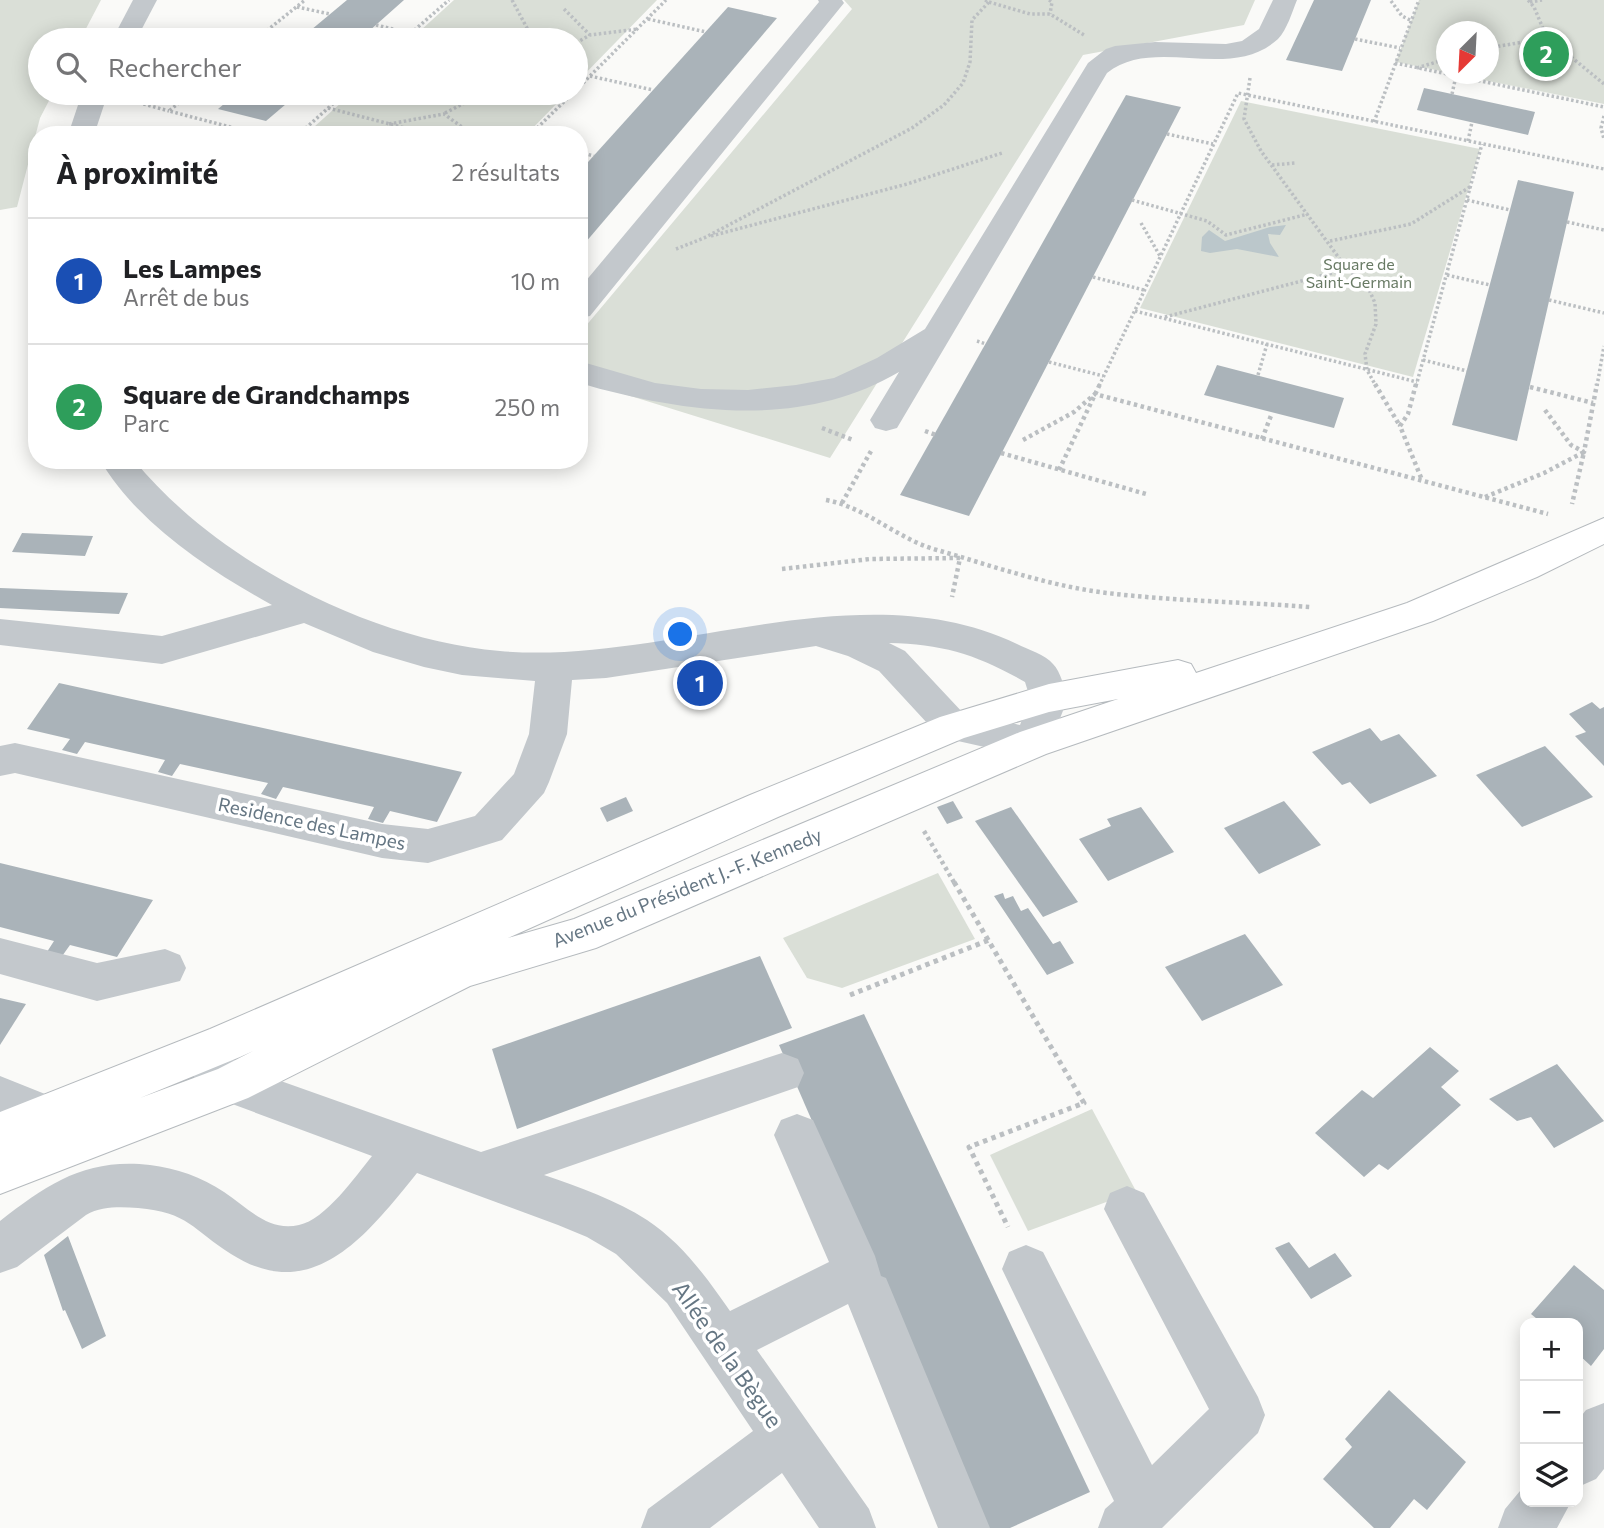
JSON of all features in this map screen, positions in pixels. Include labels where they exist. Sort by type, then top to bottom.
[{"type":"main road","name":"Avenue du Président J.-F. Kennedy","points":[[0,1172],[232,1084],[460,971],[581,935],[1033,743],[1452,599],[1604,530]]},
{"type":"main road","name":"Avenue du Président J.-F. Kennedy","points":[[0,1133],[194,1055],[764,806],[953,727],[1049,698],[1304,650]]},
{"type":"street","points":[[130,28],[145,0]]},
{"type":"street","points":[[588,298],[832,3],[830,0]]},
{"type":"street","points":[[886,420],[1097,68],[1115,54],[1155,50],[1226,52],[1251,46],[1270,33],[1285,0]]},
{"type":"street","points":[[84,126],[91,105]]},
{"type":"street","points":[[588,375],[652,393],[682,397],[780,398],[842,386],[874,373],[938,331]]},
{"type":"street","points":[[123,469],[166,513],[223,560],[306,609],[352,631],[407,651],[482,665],[589,666],[816,632],[883,629],[931,633],[979,644],[1008,655],[1040,673],[1049,698],[1033,743],[953,727],[892,661],[861,646],[816,632]]},
{"type":"street","points":[[0,632],[162,650],[306,609]]},
{"type":"street","name":"Residence des Lampes","points":[[0,761],[15,758],[382,841],[428,846],[488,828],[530,782],[548,734],[555,666]]},
{"type":"street","points":[[0,956],[97,982],[165,968]]},
{"type":"street","name":"Allée de la Bègue","points":[[194,1055],[232,1084],[604,1221],[633,1238],[684,1286],[850,1528]]},
{"type":"street","points":[[489,1179],[782,1073]]},
{"type":"street","points":[[0,1097],[44,1115]]},
{"type":"street","points":[[721,1342],[858,1273],[797,1135]]},
{"type":"street","points":[[0,1250],[59,1207],[91,1189],[114,1184],[177,1192],[197,1202],[254,1244],[276,1250],[299,1249],[321,1241],[341,1225],[408,1148]]},
{"type":"street","points":[[1018,1250],[1135,1518],[1240,1415],[1127,1209]]},
{"type":"street","points":[[869,1295],[964,1528]]},
{"type":"street","points":[[1583,1455],[1604,1428]]},
{"type":"street","points":[[667,1528],[787,1437]]},
{"type":"street","points":[[1524,1528],[1541,1507]]},
{"type":"path","points":[[270,28],[304,0]]},
{"type":"path","points":[[417,28],[449,0]]},
{"type":"path","points":[[512,0],[527,28]]},
{"type":"path","points":[[590,76],[666,0]]},
{"type":"path","points":[[1049,0],[1052,2],[1050,14]]},
{"type":"path","points":[[1374,122],[1419,0]]},
{"type":"path","points":[[1542,0],[1529,1],[1547,38],[1604,84]]},
{"type":"path","points":[[604,279],[704,238],[912,128],[936,111],[956,92],[967,75],[972,20],[987,1],[1030,14],[1050,14],[1115,54]]},
{"type":"path","points":[[1391,1],[1402,16],[1412,21]]},
{"type":"path","points":[[296,7],[330,14]]},
{"type":"path","points":[[564,9],[583,28]]},
{"type":"path","points":[[647,19],[706,32]]},
{"type":"path","points":[[376,25],[389,28]]},
{"type":"path","points":[[590,35],[638,29]]},
{"type":"path","points":[[1355,38],[1400,48]]},
{"type":"path","points":[[1499,46],[1547,38]]},
{"type":"path","points":[[1416,68],[1436,62]]},
{"type":"path","points":[[1395,63],[1436,72]]},
{"type":"path","points":[[590,76],[653,90]]},
{"type":"path","points":[[1452,94],[1454,84]]},
{"type":"path","points":[[1494,84],[1604,107]]},
{"type":"path","points":[[1059,470],[1238,93],[1604,169]]},
{"type":"path","points":[[1249,96],[1244,108],[1244,119],[1271,165],[1347,269],[1367,285],[1375,303],[1376,324],[1366,354],[1367,370],[1400,426],[1422,481]]},
{"type":"path","points":[[146,105],[226,126]]},
{"type":"path","points":[[169,111],[176,105]]},
{"type":"path","points":[[308,126],[331,105]]},
{"type":"path","points":[[389,124],[444,114],[461,105]]},
{"type":"path","points":[[539,126],[560,105]]},
{"type":"path","points":[[328,108],[397,126]]},
{"type":"path","points":[[444,114],[461,126]]},
{"type":"path","points":[[1604,116],[1601,128],[1604,139]]},
{"type":"path","points":[[1468,141],[1472,122]]},
{"type":"path","points":[[1167,134],[1213,144]]},
{"type":"path","points":[[704,238],[907,184],[1056,136]]},
{"type":"path","points":[[1400,426],[1408,414],[1482,144]]},
{"type":"path","points":[[588,154],[594,156]]},
{"type":"path","points":[[1271,165],[1295,163]]},
{"type":"path","points":[[1329,241],[1411,224],[1471,187]]},
{"type":"path","points":[[1467,200],[1510,209]]},
{"type":"path","points":[[1132,201],[1207,220],[1226,235],[1308,215]]},
{"type":"path","points":[[1567,222],[1604,230]]},
{"type":"path","points":[[1141,223],[1160,257]]},
{"type":"path","points":[[1162,318],[1347,269]]},
{"type":"path","points":[[1447,275],[1490,285]]},
{"type":"path","points":[[1093,277],[1144,290]]},
{"type":"path","points":[[1549,300],[1604,313]]},
{"type":"path","points":[[1135,310],[1417,382]]},
{"type":"path","points":[[1258,375],[1267,344]]},
{"type":"path","points":[[1572,508],[1604,346]]},
{"type":"path","points":[[1423,360],[1466,371]]},
{"type":"path","points":[[1049,362],[1103,376]]},
{"type":"path","points":[[1530,387],[1593,403]]},
{"type":"path","points":[[1095,394],[1556,516],[1544,522]]},
{"type":"path","points":[[1023,440],[1074,412],[1095,394]]},
{"type":"path","points":[[1545,410],[1571,445],[1584,452]]},
{"type":"path","points":[[1262,439],[1272,413]]},
{"type":"path","points":[[842,503],[886,420]]},
{"type":"path","points":[[1485,497],[1544,473],[1584,452]]},
{"type":"path","points":[[1001,453],[1146,494]]},
{"type":"path","points":[[825,500],[842,503],[872,516],[914,544],[1054,583],[1107,593],[1318,607]]},
{"type":"path","points":[[782,569],[870,559],[960,558]]},
{"type":"path","points":[[951,603],[960,558]]},
{"type":"path","points":[[921,825],[1084,1103],[970,1147],[1018,1250]]},
{"type":"path","points":[[850,995],[989,940]]},
{"type":"green space","points":[[0,0],[101,0],[86,28],[28,28],[28,105],[47,105],[38,126],[28,126],[28,164],[17,207],[0,210]]},
{"type":"green space","points":[[454,0],[657,0],[588,71],[588,28],[423,28]]},
{"type":"green space","points":[[844,0],[1255,0],[1244,25],[1083,55],[830,458],[588,383],[588,323],[852,9]]},
{"type":"green space","points":[[1419,0],[1604,0],[1604,104],[1499,83],[1499,21],[1436,21],[1436,70],[1396,62]]},
{"type":"green space","name":"Square de Saint-Germain","points":[[1241,101],[1480,149],[1413,377],[1140,308]]},
{"type":"green space","points":[[339,105],[555,105],[535,126],[315,126]]},
{"type":"green space","points":[[938,873],[975,939],[842,988],[807,978],[783,938]]},
{"type":"green space","points":[[1092,1109],[1136,1191],[1028,1231],[990,1155]]},
{"type":"shaded area","points":[[1286,225],[1280,235],[1268,234],[1279,257],[1237,249],[1210,253],[1201,251],[1202,237],[1209,230],[1225,241],[1270,227]]},
{"type":"building","points":[[347,0],[404,0],[372,28],[313,28]]},
{"type":"building","points":[[1314,0],[1371,0],[1342,71],[1286,60]]},
{"type":"building","points":[[728,7],[777,18],[588,239],[588,162]]},
{"type":"building","points":[[1424,88],[1535,112],[1528,135],[1417,110]]},
{"type":"building","points":[[1126,95],[1181,107],[969,516],[900,495]]},
{"type":"building","points":[[223,105],[285,105],[266,121],[218,109]]},
{"type":"building","points":[[1518,180],[1574,192],[1517,441],[1452,425]]},
{"type":"building","points":[[1217,365],[1344,398],[1334,428],[1204,395]]},
{"type":"building","points":[[22,533],[93,536],[85,556],[12,552]]},
{"type":"building","points":[[0,588],[128,593],[119,614],[0,608]]},
{"type":"building","points":[[59,683],[462,772],[437,822],[390,811],[383,823],[368,819],[374,807],[283,787],[276,799],[261,794],[268,783],[180,764],[172,776],[158,772],[165,760],[85,742],[77,754],[62,750],[70,739],[27,729]]},
{"type":"building","points":[[1592,702],[1600,709],[1604,707],[1604,766],[1575,736],[1586,732],[1569,714]]},
{"type":"building","points":[[1370,728],[1381,741],[1399,734],[1437,776],[1370,804],[1350,782],[1342,785],[1312,752]]},
{"type":"building","points":[[1545,746],[1593,797],[1522,827],[1476,775]]},
{"type":"building","points":[[626,797],[633,811],[607,822],[600,808]]},
{"type":"building","points":[[953,801],[963,818],[947,824],[937,807]]},
{"type":"building","points":[[1284,801],[1321,845],[1259,874],[1224,828]]},
{"type":"building","points":[[1011,807],[1078,902],[1043,917],[975,821]]},
{"type":"building","points":[[1141,807],[1174,852],[1108,881],[1079,839],[1111,826],[1107,819]]},
{"type":"building","points":[[0,863],[153,900],[117,957],[70,945],[60,959],[45,955],[54,941],[0,927]]},
{"type":"building","points":[[1003,893],[1005,899],[1013,896],[1021,911],[1028,908],[1053,944],[1060,941],[1074,963],[1047,975],[994,896]]},
{"type":"building","points":[[1245,934],[1283,985],[1202,1021],[1165,967]]},
{"type":"building","points":[[760,956],[792,1028],[517,1129],[492,1049]]},
{"type":"building","points":[[0,998],[26,1004],[0,1045]]},
{"type":"building","points":[[864,1014],[1090,1492],[1010,1528],[989,1528],[779,1045]]},
{"type":"building","points":[[1430,1047],[1459,1071],[1441,1087],[1461,1105],[1388,1170],[1379,1164],[1364,1177],[1315,1133],[1362,1090],[1373,1098]]},
{"type":"building","points":[[1557,1064],[1604,1121],[1554,1148],[1531,1117],[1517,1121],[1489,1099]]},
{"type":"building","points":[[68,1236],[106,1336],[82,1349],[65,1310],[63,1311],[44,1255]]},
{"type":"building","points":[[1289,1242],[1309,1268],[1335,1253],[1352,1276],[1311,1299],[1275,1248]]},
{"type":"building","points":[[1574,1265],[1604,1290],[1604,1349],[1591,1366],[1583,1359],[1583,1318],[1536,1318],[1531,1314]]},
{"type":"building","points":[[1389,1390],[1466,1462],[1427,1510],[1414,1499],[1390,1528],[1374,1528],[1323,1479],[1352,1447],[1345,1439]]},
{"type":"place","name":"Square de Grandchamps","points":[[1546,54]]},
{"type":"place","name":"Les Lampes","points":[[700,683]]}]
